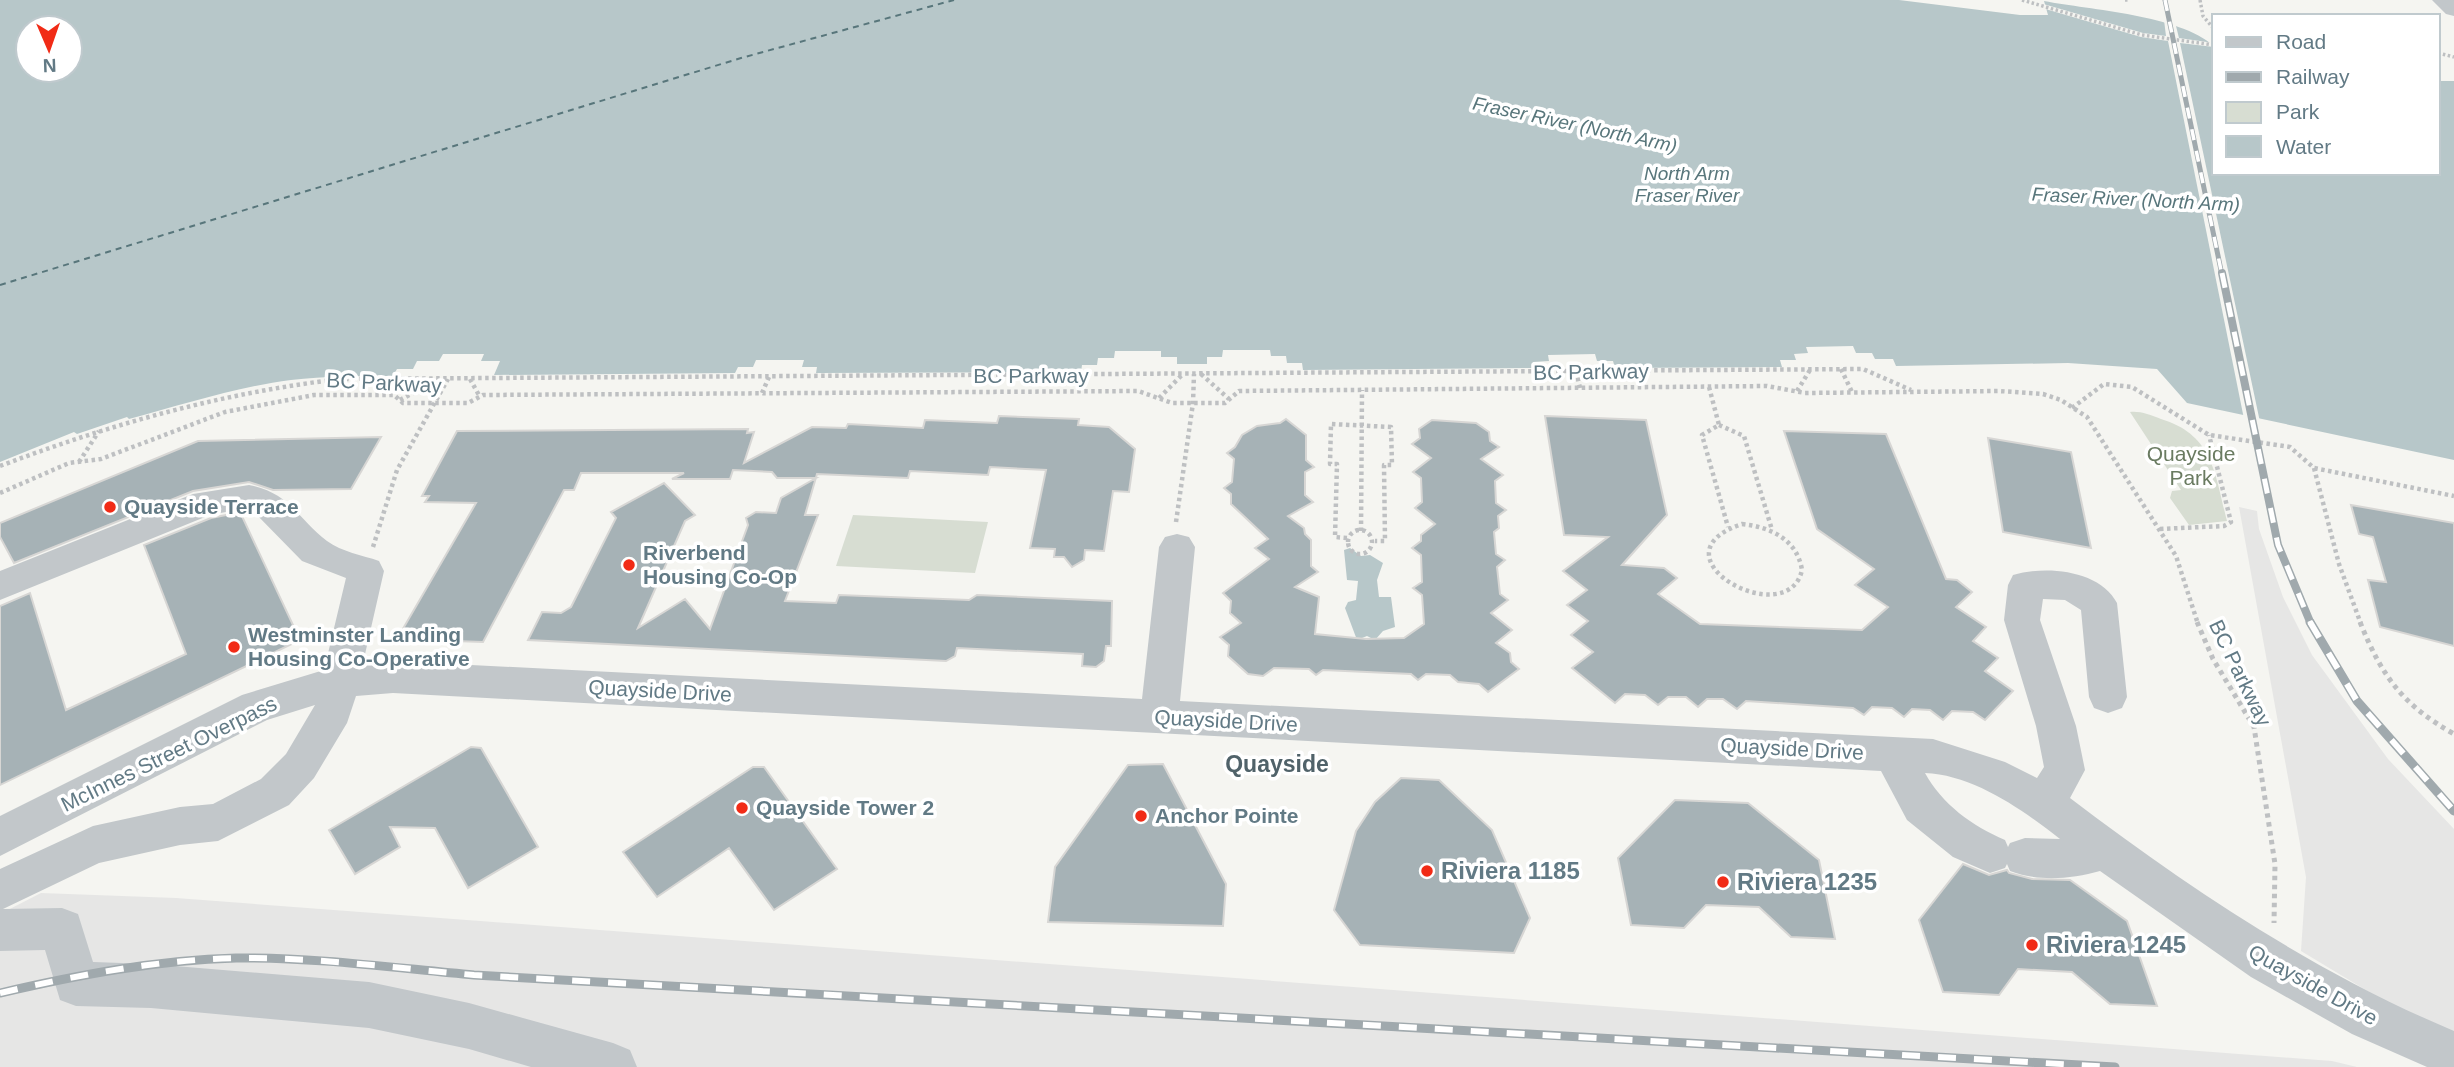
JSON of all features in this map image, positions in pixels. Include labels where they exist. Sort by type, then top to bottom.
[{"type":"street","points":[[2443,0],[2454,9]]},
{"type":"street","points":[[0,586],[205,503],[237,496],[267,499],[316,552],[366,571],[333,711],[300,766],[275,792],[218,822],[180,826],[93,845],[0,890]]},
{"type":"street","points":[[1159,718],[1177,547]]},
{"type":"street","points":[[2044,802],[2065,770],[2056,726],[2022,620],[2026,584],[2071,586],[2099,603],[2108,697]]},
{"type":"street","name":"Quayside Drive","points":[[341,681],[398,677],[1933,756],[1992,774],[2044,802],[2106,850],[2267,962],[2368,1017],[2454,1055]]},
{"type":"street","name":"McInnes Street Overpass","points":[[0,837],[256,707],[341,681]]},
{"type":"street","points":[[1893,754],[1922,807],[1968,844],[2008,855],[2074,859],[2106,850]]},
{"type":"street","points":[[0,930],[62,929],[76,984],[151,986],[369,1005],[469,1026],[613,1067]]},
{"type":"path","points":[[2022,0],[2141,35],[2212,45]]},
{"type":"path","points":[[2200,0],[2203,16],[2212,27]]},
{"type":"path","points":[[1797,391],[1811,369]]},
{"type":"path","points":[[1841,369],[1852,392]]},
{"type":"path","points":[[0,466],[99,431],[247,392],[340,380],[1863,369],[1914,392]]},
{"type":"path","points":[[1576,371],[1580,388]]},
{"type":"path","points":[[1158,398],[1184,374]]},
{"type":"path","points":[[1177,547],[1175,508],[1193,403],[1194,374]]},
{"type":"path","points":[[1201,374],[1229,399]]},
{"type":"path","points":[[762,394],[769,377]]},
{"type":"path","points":[[400,401],[439,379]]},
{"type":"path","points":[[366,571],[397,470],[449,379]]},
{"type":"path","points":[[470,379],[480,397]]},
{"type":"path","points":[[2072,408],[2104,384],[2132,387],[2209,436],[2290,447],[2315,468],[2454,496]]},
{"type":"path","name":"BC Parkway","points":[[0,493],[78,462],[101,459],[225,412],[314,395],[394,395],[400,401],[468,403],[480,397],[1138,391],[1172,403],[1225,403],[1239,391],[1767,386],[1797,391],[1999,391],[2043,394],[2087,417],[2160,529],[2176,556],[2192,609],[2213,659],[2254,727],[2275,863],[2274,931]]},
{"type":"path","points":[[1709,387],[1719,425]]},
{"type":"path","points":[[1361,531],[1362,390]]},
{"type":"path","points":[[1331,425],[1391,428],[1392,465],[1384,465],[1385,541],[1374,541],[1370,534],[1361,531],[1347,538],[1335,537],[1337,464],[1330,464],[1331,425]]},
{"type":"path","points":[[1719,425],[1702,435],[1728,527]]},
{"type":"path","points":[[1719,425],[1744,436],[1772,531]]},
{"type":"path","points":[[78,462],[99,431]]},
{"type":"path","points":[[2160,529],[2224,526],[2231,522],[2209,436]]},
{"type":"path","points":[[2315,468],[2358,615],[2382,668],[2417,711],[2454,734]]},
{"type":"path","points":[[1742,524],[1772,531],[1795,548],[1803,571],[1799,581],[1791,589],[1764,595],[1732,585],[1711,564],[1707,552],[1710,541],[1717,532],[1742,524]]},
{"type":"path","points":[[1347,538],[1349,547],[1360,552],[1370,551],[1374,541]]},
{"type":"shaded area","points":[[2239,507],[2257,511],[2259,529],[2283,597],[2312,655],[2388,759],[2454,829],[2454,1032],[2389,1004],[2301,951],[2306,877]]},
{"type":"shaded area","points":[[41,893],[176,898],[2332,1061],[2357,1067],[0,1067],[0,914]]},
{"type":"green space","name":"Quayside Park","points":[[2130,412],[2146,414],[2179,426],[2202,446],[2215,473],[2227,521],[2189,525],[2170,498],[2172,491],[2181,490]]},
{"type":"green space","points":[[853,515],[988,522],[975,573],[836,566]]},
{"type":"water","points":[[0,0],[1899,0],[2020,15],[2048,15],[2044,1],[2134,15],[2179,27],[2212,45],[2212,175],[2440,175],[2440,81],[2454,81],[2454,460],[2187,403],[2157,369],[2068,363],[1896,366],[1893,359],[1875,359],[1872,353],[1856,353],[1853,346],[1806,347],[1808,353],[1794,354],[1796,360],[1780,360],[1782,367],[1615,368],[1613,361],[1597,361],[1595,354],[1548,355],[1549,361],[1533,362],[1535,368],[1303,370],[1302,363],[1287,363],[1286,356],[1271,356],[1270,350],[1223,350],[1222,357],[1207,357],[1207,364],[1177,364],[1177,357],[1161,357],[1161,351],[1115,351],[1114,358],[1098,358],[1097,365],[1082,365],[1081,372],[816,373],[817,367],[802,367],[804,360],[756,360],[753,367],[738,367],[735,373],[494,375],[500,361],[481,361],[484,354],[443,354],[439,361],[417,361],[413,369],[397,369],[393,376],[342,376],[270,383],[129,419],[127,417],[77,434],[74,432],[0,462]]},
{"type":"water","points":[[1350,548],[1361,556],[1370,555],[1383,563],[1377,580],[1379,597],[1391,597],[1395,627],[1383,631],[1375,640],[1367,636],[1357,640],[1345,608],[1348,602],[1356,600],[1358,581],[1347,580],[1344,550]]},
{"type":"pier","points":[[2040,3],[2143,33],[2166,36],[2164,20],[2175,22],[2179,38],[2212,43],[2212,47],[2180,43],[2260,422],[2244,419],[2168,41],[2141,37],[2042,8]]},
{"type":"building","points":[[999,416],[1079,419],[1078,425],[1109,427],[1135,449],[1129,492],[1113,491],[1104,551],[1085,550],[1084,560],[1072,567],[1064,557],[1054,557],[1055,549],[1030,548],[1046,470],[990,467],[988,475],[910,471],[908,478],[817,474],[816,478],[777,478],[772,472],[733,470],[730,479],[672,479],[684,473],[581,473],[574,490],[564,490],[483,642],[397,639],[476,503],[425,502],[429,496],[422,496],[457,431],[748,429],[747,433],[754,432],[744,463],[812,427],[846,428],[848,424],[923,428],[925,420],[997,423]]},
{"type":"building","points":[[1545,416],[1646,420],[1667,515],[1622,565],[1664,568],[1677,578],[1658,594],[1700,624],[1862,630],[1888,607],[1855,585],[1874,569],[1817,529],[1784,431],[1886,434],[1946,579],[1957,580],[1972,592],[1956,607],[1986,627],[1973,641],[1998,658],[1985,671],[2013,691],[1985,720],[1973,712],[1952,711],[1943,720],[1930,710],[1912,709],[1904,717],[1892,708],[1872,707],[1864,715],[1853,708],[1746,701],[1737,709],[1723,699],[1707,699],[1698,707],[1686,697],[1668,697],[1658,705],[1645,695],[1625,694],[1615,703],[1572,668],[1593,652],[1571,635],[1588,621],[1567,605],[1587,590],[1563,571],[1608,537],[1564,535]]},
{"type":"building","points":[[1286,419],[1306,435],[1306,460],[1314,467],[1305,472],[1305,495],[1313,502],[1288,516],[1304,528],[1305,534],[1311,540],[1311,566],[1318,572],[1295,587],[1319,597],[1315,634],[1366,639],[1404,638],[1424,624],[1422,595],[1413,588],[1422,582],[1421,555],[1412,548],[1421,541],[1421,535],[1435,524],[1415,508],[1422,502],[1421,478],[1413,472],[1431,458],[1412,444],[1420,438],[1419,429],[1432,420],[1476,423],[1489,432],[1490,441],[1499,447],[1481,459],[1503,475],[1495,481],[1496,503],[1506,510],[1498,516],[1499,528],[1494,532],[1496,554],[1505,560],[1497,567],[1500,594],[1508,600],[1491,613],[1512,630],[1496,643],[1510,653],[1511,662],[1519,669],[1488,692],[1479,684],[1458,682],[1450,675],[1426,674],[1418,680],[1411,674],[1323,670],[1316,675],[1309,669],[1274,668],[1263,676],[1248,674],[1228,656],[1229,645],[1220,637],[1241,623],[1230,613],[1231,601],[1223,593],[1269,559],[1255,548],[1268,539],[1231,504],[1231,494],[1224,488],[1232,482],[1234,459],[1227,453],[1235,447],[1242,435],[1257,426],[1280,423]]},
{"type":"building","name":"Quayside Terrace","points":[[381,437],[351,489],[273,490],[249,482],[193,491],[14,563],[0,537],[0,523],[198,441]]},
{"type":"building","points":[[1988,438],[2071,452],[2091,548],[2003,532]]},
{"type":"building","points":[[816,478],[805,515],[818,515],[785,601],[836,603],[839,595],[969,600],[977,595],[1112,601],[1111,646],[1106,646],[1104,661],[1096,667],[1082,666],[1083,654],[957,648],[955,656],[946,661],[528,640],[542,612],[561,613],[571,607],[616,518],[611,512],[664,483],[695,515],[685,521],[638,628],[685,599],[710,629],[748,525],[746,518],[756,512],[776,513],[781,498]]},
{"type":"building","points":[[2351,505],[2454,523],[2454,646],[2380,627],[2368,580],[2386,582],[2373,537],[2359,534]]},
{"type":"building","name":"Westminster Landing Housing Co-Operative","points":[[241,514],[300,640],[0,785],[0,606],[30,593],[66,710],[186,654],[144,545],[211,518]]},
{"type":"building","points":[[471,747],[481,748],[538,847],[468,888],[435,828],[390,827],[400,847],[355,874],[329,830]]},
{"type":"building","name":"Anchor Pointe","points":[[1163,764],[1226,884],[1223,926],[1048,922],[1055,867],[1128,765]]},
{"type":"building","name":"Quayside Tower 2","points":[[753,767],[764,767],[837,869],[774,910],[729,848],[657,897],[623,852]]},
{"type":"building","name":"Riviera 1185","points":[[1401,778],[1439,780],[1492,830],[1530,918],[1514,953],[1360,945],[1334,910],[1356,831],[1375,802]]},
{"type":"building","name":"Riviera 1235","points":[[1675,800],[1748,803],[1819,860],[1835,939],[1791,937],[1759,907],[1706,905],[1684,928],[1631,925],[1618,858]]},
{"type":"building","name":"Riviera 1245","points":[[1963,864],[1989,875],[2007,870],[2009,873],[2032,879],[2070,880],[2127,921],[2157,1006],[2110,1004],[2072,972],[2018,969],[1999,995],[1943,992],[1919,920]]},
{"type":"ferry route","points":[[0,285],[741,58],[954,0]]},
{"type":"railway","points":[[2165,0],[2222,275]]},
{"type":"railway","points":[[2222,273],[2278,545],[2311,623]]},
{"type":"railway","points":[[2311,623],[2357,701],[2454,811]]},
{"type":"railway","points":[[0,993],[147,965],[206,959],[295,959],[474,975],[2115,1067]]},
{"type":"place","name":"Quayside Terrace","points":[[110,507]]},
{"type":"place","name":"Riverbend Housing Co-Op","points":[[629,565]]},
{"type":"place","name":"Westminster Landing Housing Co-Operative","points":[[234,647]]},
{"type":"place","name":"Quayside Tower 2","points":[[742,808]]},
{"type":"place","name":"Anchor Pointe","points":[[1141,816]]},
{"type":"place","name":"Riviera 1185","points":[[1427,871]]},
{"type":"place","name":"Riviera 1235","points":[[1723,882]]},
{"type":"place","name":"Riviera 1245","points":[[2032,945]]},
{"type":"district","name":"Quayside","points":[[1277,764]]},
{"type":"water label","name":"Fraser River (North Arm)","points":[[1575,124]]},
{"type":"water label","name":"North Arm Fraser River","points":[[1687,184]]},
{"type":"water label","name":"Fraser River (North Arm)","points":[[2136,199]]}]
